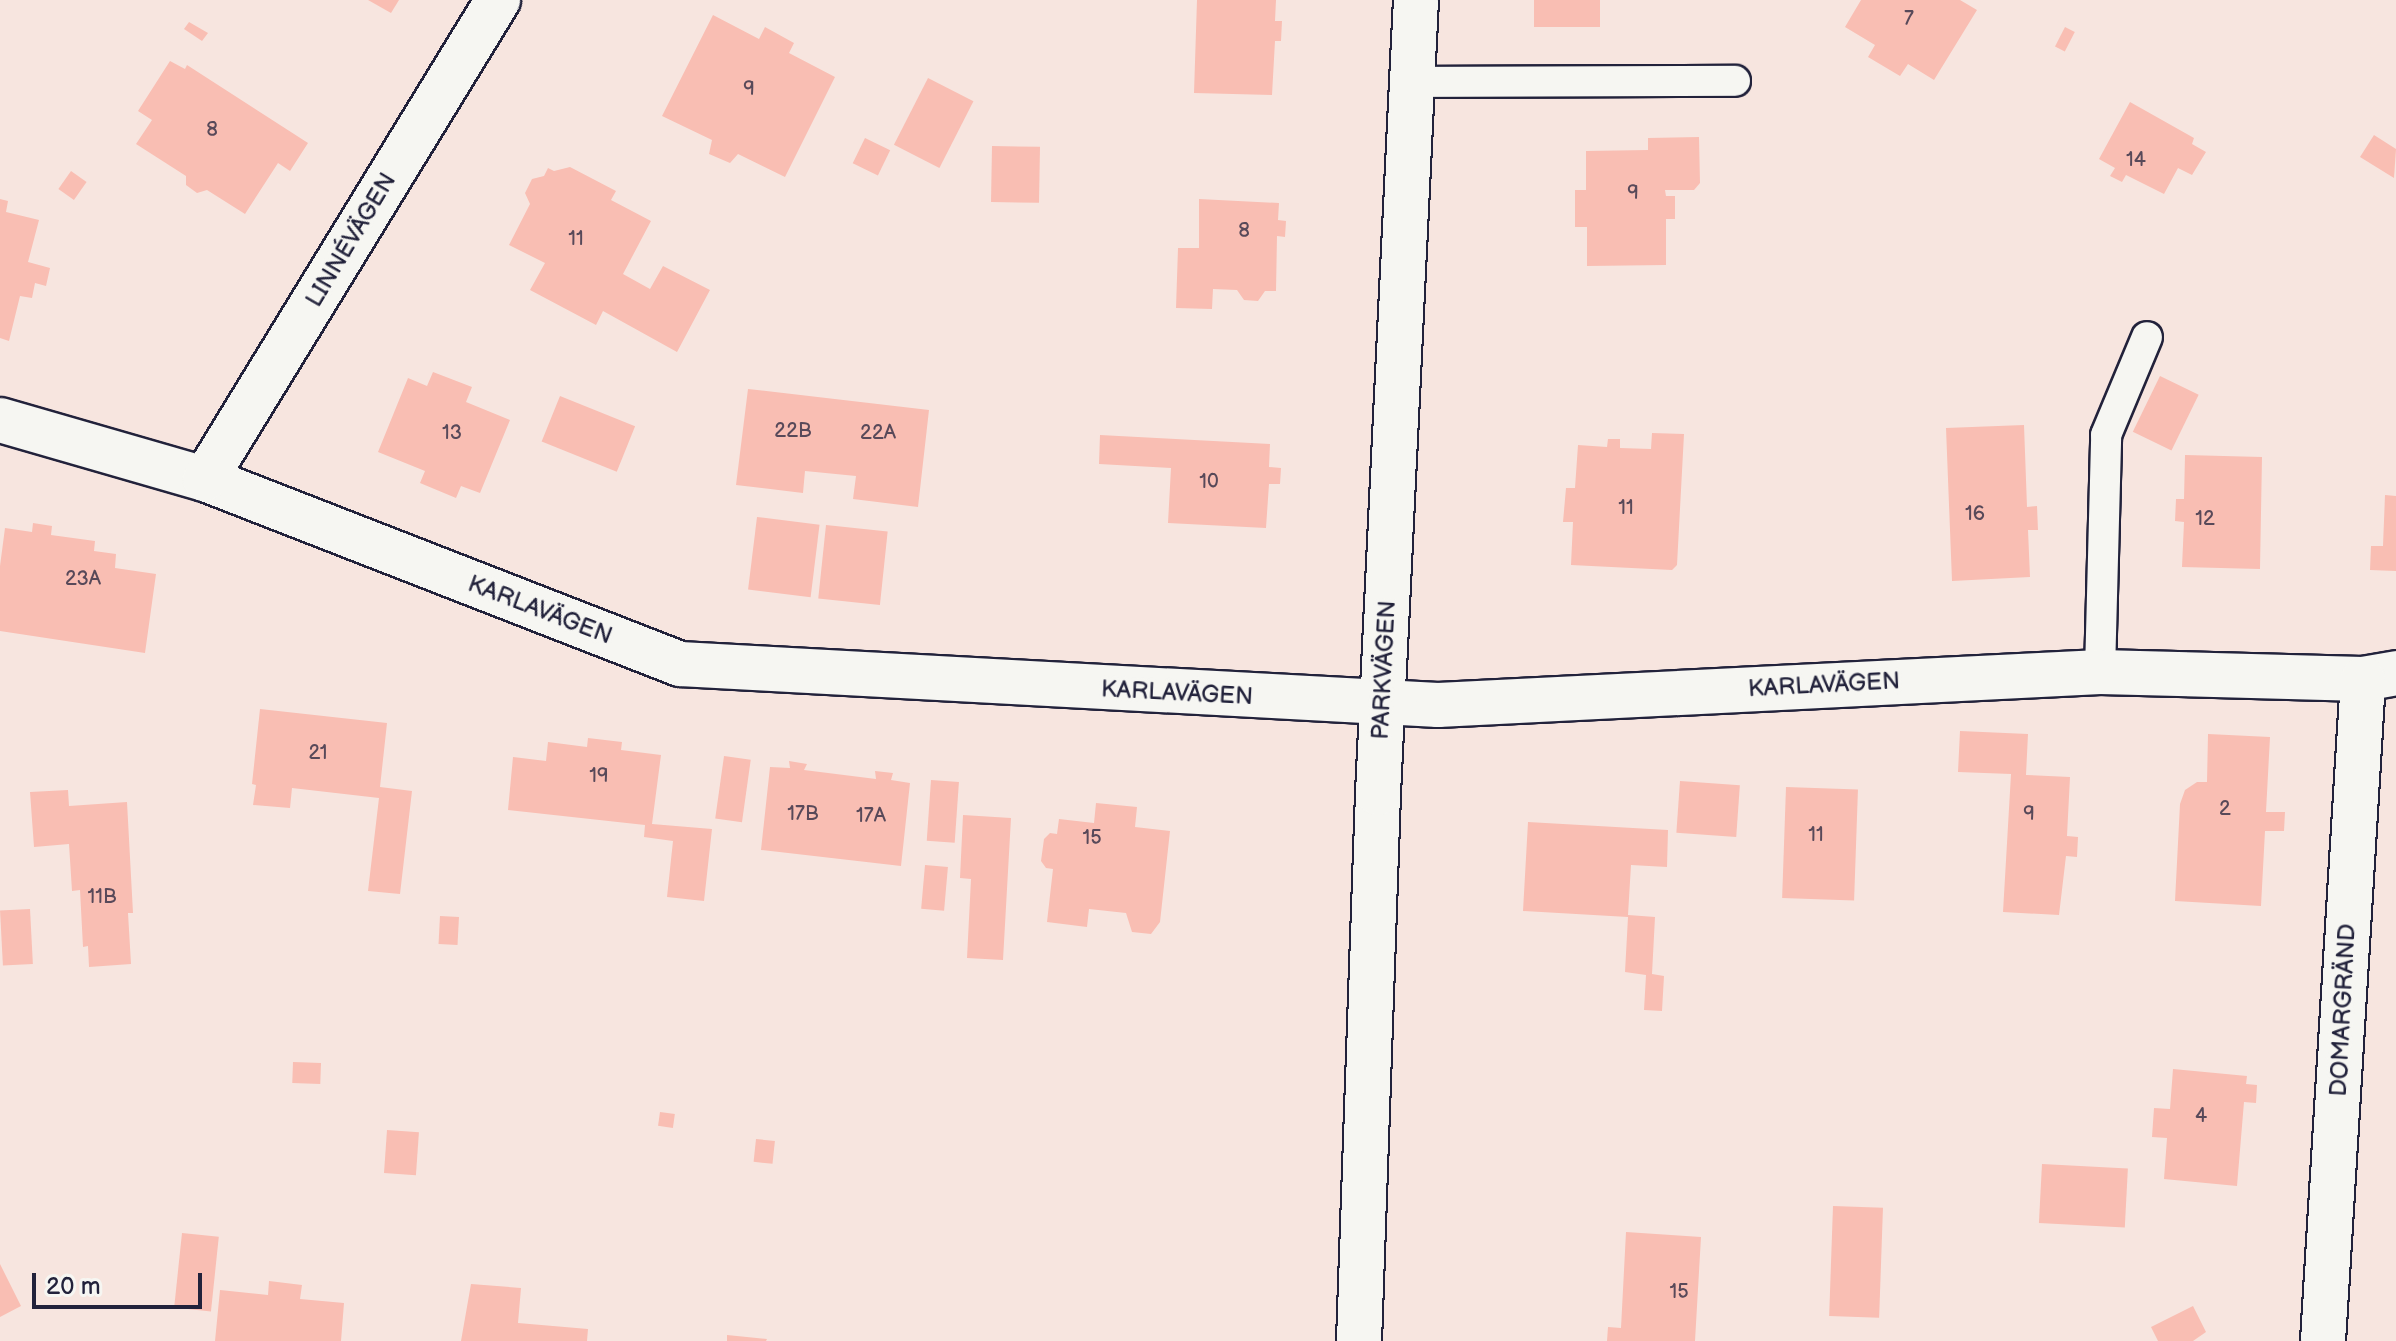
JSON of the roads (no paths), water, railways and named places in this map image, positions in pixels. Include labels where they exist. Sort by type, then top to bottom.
[{"type":"street","name":"LINNÉVÄGEN","points":[[205,479],[498,0]]},
{"type":"street","name":"PARKVÄGEN","points":[[1359,1341],[1383,704],[1416,0]]},
{"type":"street","name":"KARLAVÄGEN","points":[[0,420],[205,479],[680,664],[1438,705],[2100,672],[2379,676]]},
{"type":"street","name":"DOMARGRÄND","points":[[2323,1341],[2379,676]]},
{"type":"lane","points":[[1413,82],[1735,81]]},
{"type":"lane","points":[[2100,672],[2106,435],[2147,337]]}]
